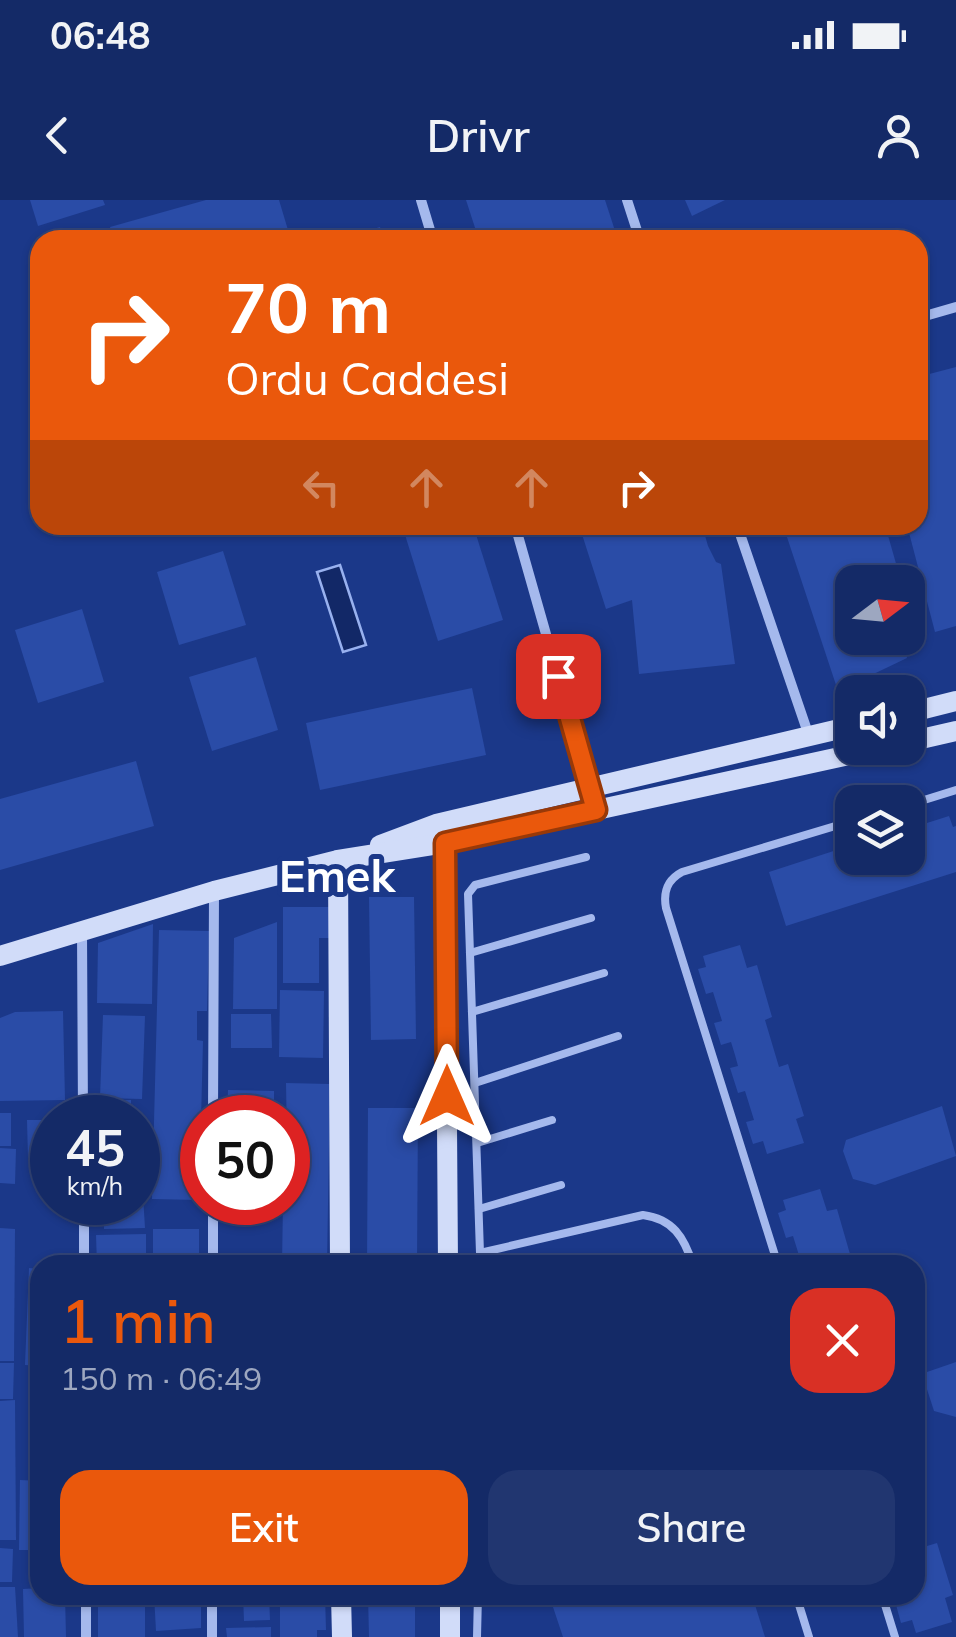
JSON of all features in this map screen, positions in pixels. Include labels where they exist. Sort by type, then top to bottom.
[{"type":"main road","points":[[925,709],[956,701]]},
{"type":"main road","points":[[338,860],[436,824],[835,730]]},
{"type":"main road","points":[[925,738],[956,731]]},
{"type":"main road","points":[[0,956],[214,891],[338,860],[445,843],[835,758]]},
{"type":"main road","points":[[436,824],[445,843],[448,1255]]},
{"type":"main road","points":[[338,860],[340,1255]]},
{"type":"main road","points":[[342,1605],[342,1637]]},
{"type":"main road","points":[[450,1605],[450,1637]]},
{"type":"street","points":[[421,200],[430,230]]},
{"type":"street","points":[[627,200],[637,230]]},
{"type":"street","points":[[928,315],[956,306]]},
{"type":"street","points":[[517,535],[596,810]]},
{"type":"street","points":[[740,535],[809,736]]},
{"type":"street","points":[[213,1095],[214,891]]},
{"type":"street","points":[[82,930],[83,1095]]},
{"type":"street","points":[[84,1225],[84,1255]]},
{"type":"street","points":[[213,1225],[213,1255]]},
{"type":"street","points":[[86,1605],[86,1637]]},
{"type":"street","points":[[212,1605],[212,1637]]},
{"type":"lane","points":[[925,800],[956,790]]},
{"type":"lane","points":[[775,1255],[664,894],[670,880],[682,872],[835,826]]},
{"type":"lane","points":[[586,857],[475,885],[468,894],[480,1253],[643,1215],[662,1218],[680,1233],[689,1255]]},
{"type":"lane","points":[[470,952],[591,918]]},
{"type":"lane","points":[[472,1012],[604,972]]},
{"type":"lane","points":[[475,1084],[618,1036]]},
{"type":"lane","points":[[476,1144],[552,1120]]},
{"type":"lane","points":[[479,1209],[561,1184]]},
{"type":"lane","points":[[477,1637],[478,1605]]},
{"type":"lane","points":[[799,1605],[809,1637]]},
{"type":"lane","points":[[885,1605],[895,1637]]},
{"type":"water","points":[[340,565],[366,645],[343,652],[317,572]]},
{"type":"building","points":[[30,200],[103,200],[105,205],[38,226]]},
{"type":"building","points":[[206,200],[279,200],[288,230],[111,230],[110,227]]},
{"type":"building","points":[[466,200],[605,200],[615,230],[476,230]]},
{"type":"building","points":[[685,200],[725,200],[692,216]]},
{"type":"building","points":[[956,367],[956,626],[935,632],[925,594],[925,565],[917,565],[910,535],[928,535],[928,374]]},
{"type":"building","points":[[405,535],[476,535],[503,620],[438,641]]},
{"type":"building","points":[[582,535],[705,535],[716,562],[721,564],[735,664],[639,674],[632,600],[606,609]]},
{"type":"building","points":[[786,535],[888,535],[896,565],[835,565],[835,655],[907,658],[871,675],[835,675],[835,682]]},
{"type":"building","points":[[223,551],[246,625],[179,645],[157,572]]},
{"type":"building","points":[[82,609],[104,682],[38,703],[15,630]]},
{"type":"building","points":[[256,657],[278,730],[212,751],[189,677]]},
{"type":"building","points":[[472,688],[486,755],[320,790],[306,723]]},
{"type":"building","points":[[136,761],[154,826],[0,870],[0,799]]},
{"type":"building","points":[[949,816],[953,827],[956,826],[956,872],[786,926],[769,872],[835,851],[835,875],[925,875],[925,824]]},
{"type":"building","points":[[369,897],[414,897],[416,1039],[371,1040]]},
{"type":"building","points":[[283,907],[331,907],[331,938],[319,938],[319,983],[283,983]]},
{"type":"building","points":[[277,922],[277,1009],[233,1009],[234,938]]},
{"type":"building","points":[[153,924],[152,1004],[97,1003],[98,943]]},
{"type":"building","points":[[159,930],[209,931],[207,1011],[197,1011],[197,1040],[203,1041],[202,1095],[180,1095],[180,1200],[160,1199],[160,1095],[155,1095]]},
{"type":"building","points":[[740,945],[747,968],[757,965],[772,1017],[765,1020],[779,1067],[788,1064],[804,1116],[796,1119],[804,1143],[767,1154],[763,1141],[753,1144],[746,1122],[754,1120],[745,1091],[738,1093],[730,1068],[738,1066],[731,1042],[721,1045],[714,1023],[722,1021],[713,992],[706,994],[698,969],[706,967],[703,956]]},
{"type":"building","points":[[280,990],[324,991],[323,1058],[279,1057]]},
{"type":"building","points":[[63,1011],[65,1095],[30,1095],[30,1101],[0,1101],[0,1018],[15,1012]]},
{"type":"building","points":[[231,1014],[271,1014],[272,1048],[231,1048]]},
{"type":"building","points":[[103,1015],[145,1016],[142,1095],[100,1095]]},
{"type":"building","points":[[286,1083],[330,1084],[327,1255],[282,1255],[283,1225],[310,1225],[310,1095],[286,1095]]},
{"type":"building","points":[[228,1090],[274,1091],[274,1095],[228,1095]]},
{"type":"building","points":[[942,1106],[956,1156],[875,1185],[853,1179],[843,1151],[846,1140]]},
{"type":"building","points":[[368,1108],[418,1108],[417,1255],[367,1255]]},
{"type":"building","points":[[0,1113],[11,1113],[11,1146],[0,1146]]},
{"type":"building","points":[[27,1120],[30,1120],[30,1158]]},
{"type":"building","points":[[0,1148],[16,1149],[15,1184],[0,1183]]},
{"type":"building","points":[[820,1189],[827,1211],[837,1209],[850,1255],[799,1255],[793,1236],[786,1238],[778,1213],[786,1210],[783,1200]]},
{"type":"building","points":[[104,1225],[145,1225],[145,1228],[104,1229]]},
{"type":"building","points":[[0,1228],[15,1229],[14,1361],[0,1361]]},
{"type":"building","points":[[153,1229],[199,1229],[199,1255],[153,1255]]},
{"type":"building","points":[[146,1234],[146,1255],[97,1255],[96,1235]]},
{"type":"building","points":[[29,1268],[30,1365],[25,1365]]},
{"type":"building","points":[[956,1362],[956,1417],[934,1411],[925,1383],[927,1372]]},
{"type":"building","points":[[0,1363],[14,1363],[13,1399],[0,1399]]},
{"type":"building","points":[[15,1400],[16,1540],[0,1540],[0,1401]]},
{"type":"building","points":[[20,1480],[30,1480],[30,1550],[19,1550]]},
{"type":"building","points":[[925,1540],[927,1546],[937,1543],[953,1595],[945,1598],[952,1622],[916,1633],[912,1620],[901,1623],[896,1605],[925,1605]]},
{"type":"building","points":[[0,1548],[13,1549],[12,1582],[0,1582]]},
{"type":"building","points":[[0,1587],[15,1587],[18,1637],[0,1637]]},
{"type":"building","points":[[23,1589],[30,1589],[30,1605],[65,1605],[66,1637],[24,1637]]},
{"type":"building","points":[[98,1605],[145,1605],[145,1637],[98,1637]]},
{"type":"building","points":[[155,1605],[201,1605],[201,1628],[156,1631]]},
{"type":"building","points":[[243,1605],[269,1605],[270,1620],[244,1621]]},
{"type":"building","points":[[280,1605],[325,1605],[326,1630],[317,1630],[317,1637],[280,1637]]},
{"type":"building","points":[[368,1605],[415,1605],[415,1637],[369,1637]]},
{"type":"building","points":[[552,1605],[755,1605],[765,1637],[563,1637]]},
{"type":"building","points":[[271,1627],[271,1637],[227,1637],[226,1628]]},
{"type":"district","name":"Emek","points":[[337,875]]},
{"type":"route","points":[[447,1096],[445,843],[596,810],[558,676]]}]
